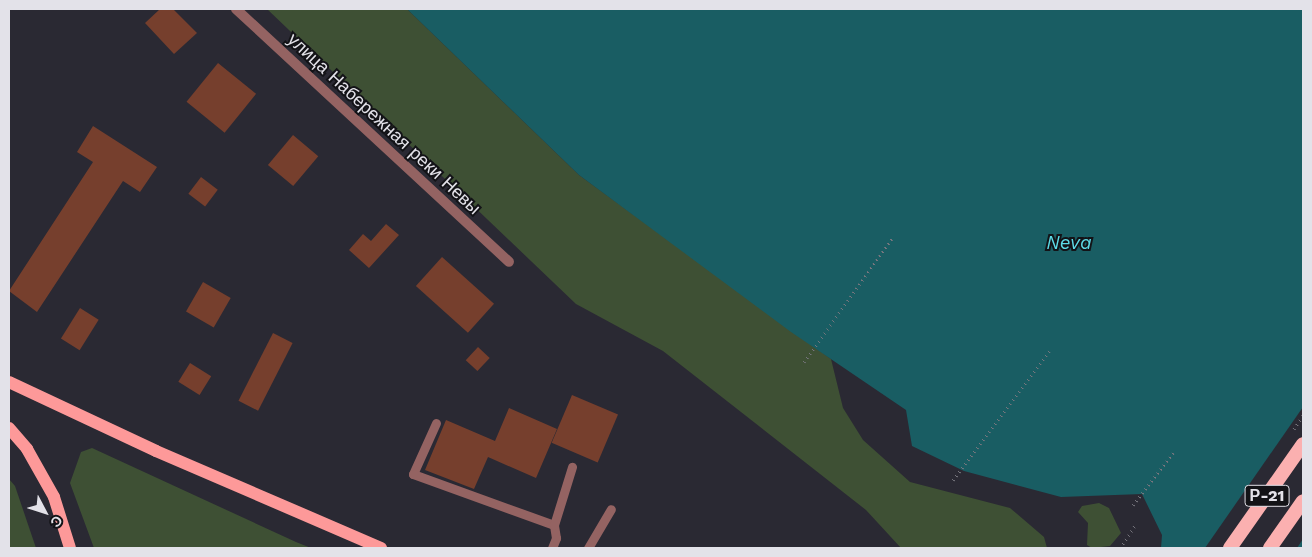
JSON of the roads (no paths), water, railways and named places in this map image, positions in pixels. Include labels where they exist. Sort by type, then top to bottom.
[{"type":"highway","name":"Р-21","points":[[1230,548],[1303,444]]},
{"type":"highway","name":"Р-21","points":[[1270,548],[1303,501]]},
{"type":"main road","points":[[9,382],[156,451],[381,548]]},
{"type":"main road","points":[[9,428],[27,449],[54,498],[70,548]]},
{"type":"street","name":"улица Набережная реки Невы","points":[[236,9],[509,262]]},
{"type":"lane","points":[[436,422],[413,474],[554,525]]},
{"type":"lane","points":[[552,548],[556,538],[554,525],[572,467]]},
{"type":"lane","points":[[588,548],[611,509]]},
{"type":"water","name":"Neva","points":[[407,9],[1303,9],[1303,548],[1161,548],[1162,535],[1142,494],[1061,497],[964,471],[912,446],[906,410],[791,332],[579,175]]}]
